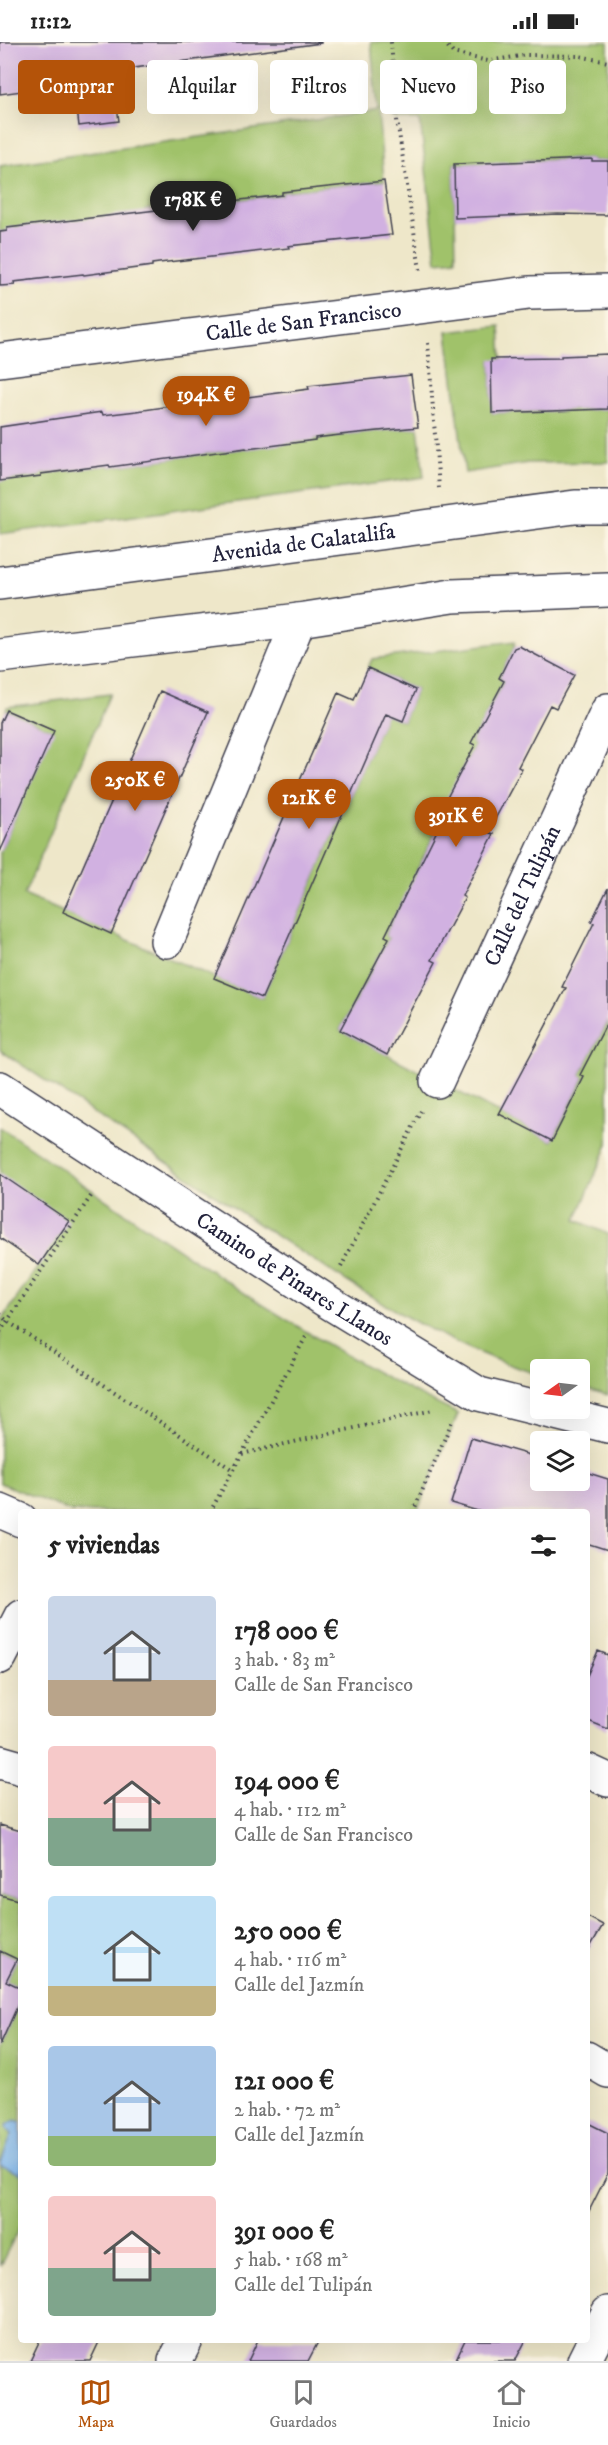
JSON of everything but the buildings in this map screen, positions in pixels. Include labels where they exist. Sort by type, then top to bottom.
[{"type":"street","name":"Calle de San Francisco","points":[[0,360],[529,293],[608,291]]},
{"type":"street","name":"Avenida de Calatalifa","points":[[0,583],[432,528],[575,507],[608,507]]},
{"type":"street","points":[[0,657],[299,620],[452,596],[608,590]]},
{"type":"street","points":[[167,941],[299,620]]},
{"type":"street","name":"Calle del Tulipán","points":[[437,1081],[608,710]]},
{"type":"street","name":"Camino de Pinares Llanos","points":[[0,1088],[325,1300],[452,1395],[479,1394],[608,1426]]},
{"type":"street","points":[[0,1511],[18,1519]]},
{"type":"street","points":[[0,1657],[18,1622]]},
{"type":"street","points":[[0,1762],[18,1767]]},
{"type":"street","points":[[590,1772],[608,1780]]},
{"type":"street","points":[[590,2060],[608,2071]]},
{"type":"street","points":[[584,2361],[608,2313]]},
{"type":"street","points":[[175,2361],[184,2343]]},
{"type":"path","points":[[391,42],[397,120],[420,274]]},
{"type":"path","points":[[444,42],[453,53],[488,61],[527,56],[579,56],[608,62]]},
{"type":"path","points":[[428,339],[439,491]]},
{"type":"path","points":[[0,1332],[114,1163]]},
{"type":"path","points":[[0,1314],[7,1321],[233,1470]]},
{"type":"path","points":[[241,1455],[452,1395],[455,1413],[414,1509]]},
{"type":"green space","points":[[371,42],[608,42],[608,161],[592,161],[592,159],[523,160],[523,162],[454,164],[456,260],[437,262],[420,120],[397,120],[384,114],[477,114],[477,60],[380,60],[380,112],[378,111],[384,181],[145,210],[145,213],[0,232],[0,166],[377,111]]},
{"type":"green space","points":[[500,326],[502,359],[491,360],[492,413],[608,409],[608,462],[528,463],[465,473],[447,332]]},
{"type":"green space","points":[[418,427],[424,477],[0,534],[0,481],[109,465],[110,467],[349,434]]},
{"type":"green space","points":[[515,641],[514,648],[499,678],[504,681],[472,742],[475,745],[459,776],[447,810],[416,872],[418,873],[385,935],[389,938],[340,1030],[552,1141],[584,1078],[580,1075],[608,1021],[608,1144],[576,1220],[608,1234],[608,1395],[590,1390],[590,1359],[530,1359],[530,1371],[467,1347],[397,1312],[264,1228],[0,1050],[0,852],[53,731],[6,710],[7,707],[110,694],[24,895],[262,998],[386,714],[403,721],[416,690],[368,668],[372,659]]},
{"type":"green space","points":[[0,1127],[167,1242],[281,1316],[398,1384],[458,1414],[418,1509],[65,1509],[0,1483],[0,1323],[39,1265],[0,1174]]},
{"type":"green space","points":[[0,1895],[18,1900],[18,1987],[6,1981],[17,1959],[0,1951]]},
{"type":"green space","points":[[18,2005],[18,2230],[0,2266],[0,2045]]},
{"type":"water","points":[[15,2120],[18,2122],[18,2173],[0,2165],[12,2134],[7,2129],[7,2125]]}]
